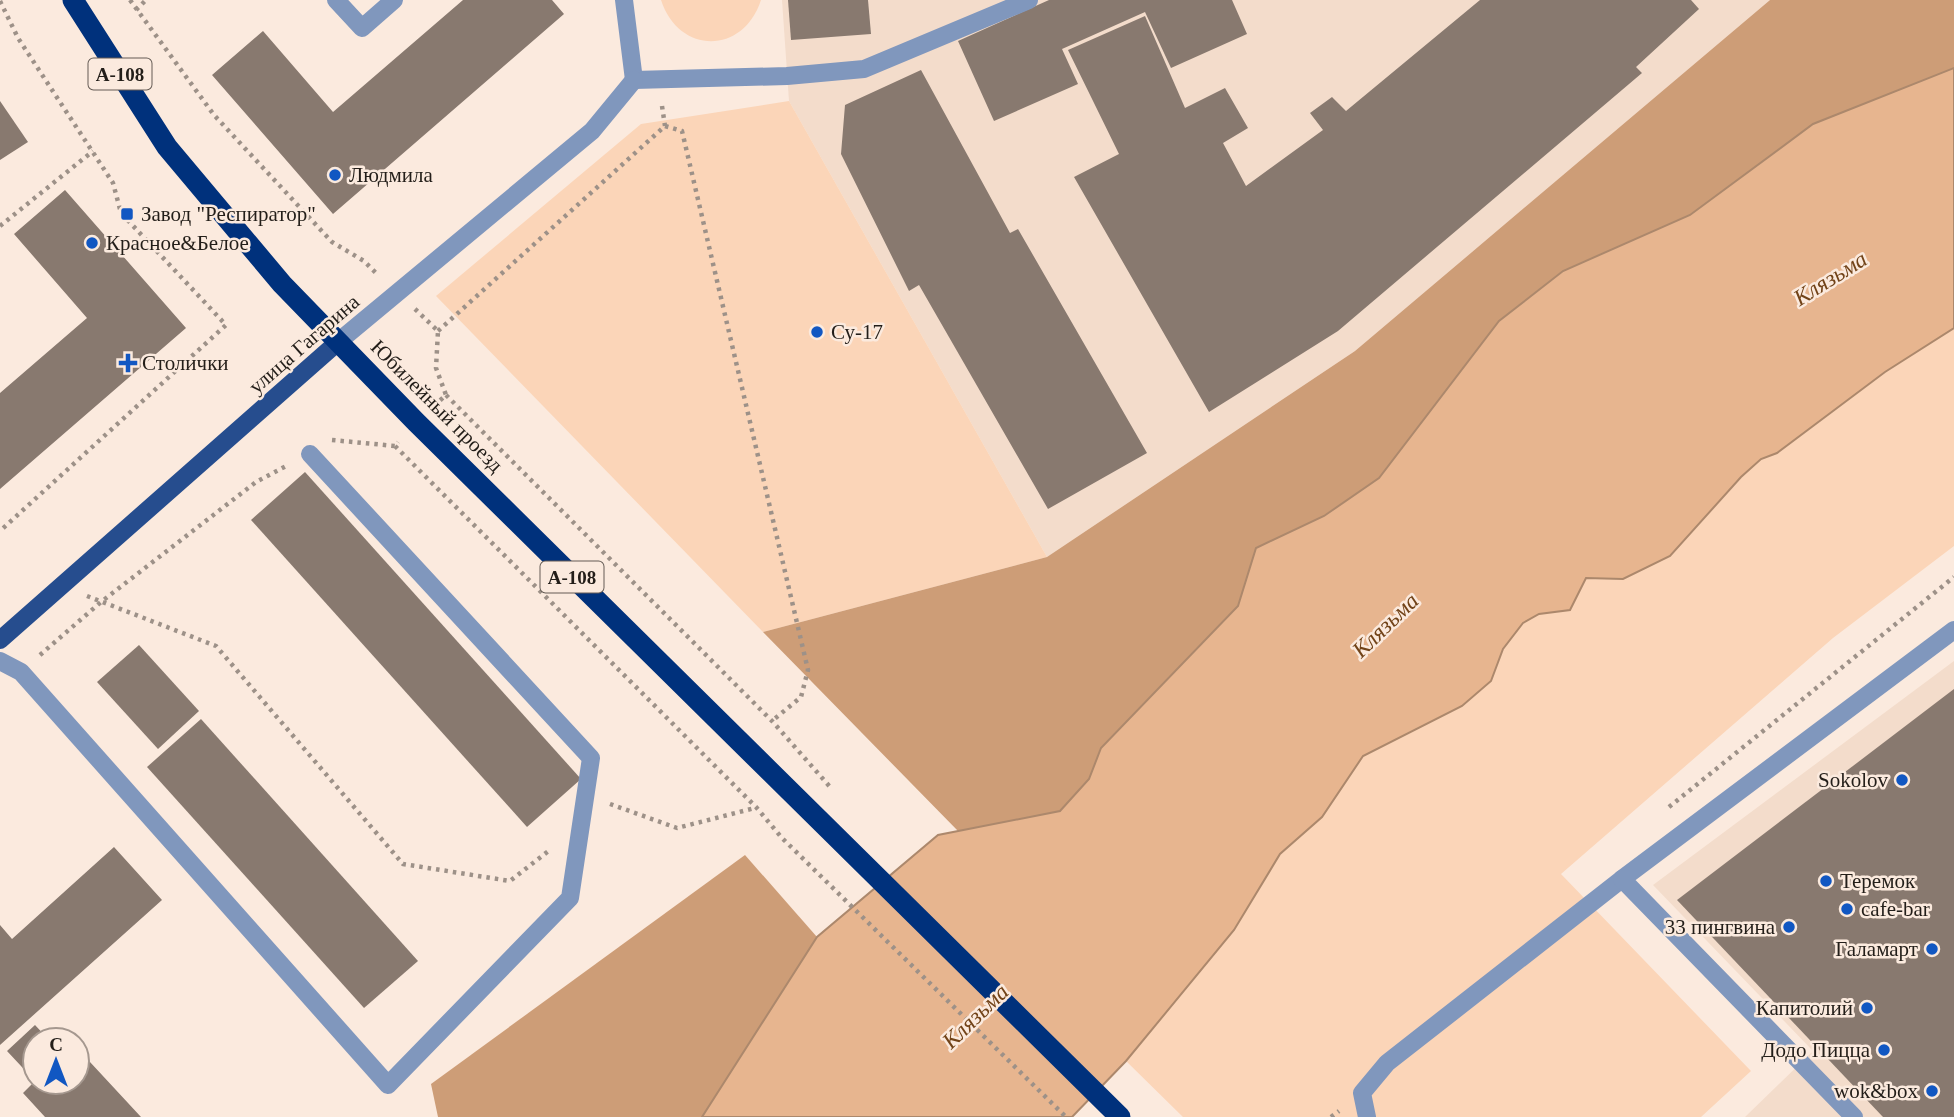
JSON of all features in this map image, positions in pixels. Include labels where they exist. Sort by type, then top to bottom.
[{"type":"highway","name":"Юбилейный проезд","points":[[73,0],[167,147],[282,284],[416,422],[1120,1117]]},
{"type":"main road","name":"улица Гагарина","points":[[0,640],[338,342]]},
{"type":"street","points":[[336,0],[362,28],[394,0]]},
{"type":"street","points":[[624,0],[634,80],[787,76],[864,69],[1029,0]]},
{"type":"street","name":"улица Гагарина","points":[[338,342],[592,131],[634,80]]},
{"type":"street","points":[[0,661],[21,672],[388,1085],[570,898],[591,758],[310,454]]},
{"type":"street","points":[[1367,1117],[1362,1093],[1387,1063],[1622,879],[1954,630]]},
{"type":"street","points":[[1622,879],[1854,1117]]},
{"type":"path","points":[[130,0],[214,115],[268,174],[332,242],[363,261],[438,331]]},
{"type":"path","points":[[136,10],[146,0]]},
{"type":"path","points":[[0,1],[18,38],[113,183],[121,213],[226,326],[0,531]]},
{"type":"path","points":[[772,721],[801,697],[808,670],[682,131],[665,125],[438,331],[436,368],[446,395],[772,721],[831,788]]},
{"type":"path","points":[[0,226],[93,151]]},
{"type":"path","points":[[394,446],[446,395]]},
{"type":"path","points":[[21,672],[101,602],[256,482],[333,439],[394,446],[756,807],[782,838],[1066,1117]]},
{"type":"path","points":[[1945,584],[1954,577]]},
{"type":"path","points":[[101,602],[216,646],[403,864],[510,881],[580,827]]},
{"type":"path","points":[[585,795],[677,828],[756,807]]},
{"type":"shaded area","points":[[661,0],[761,0],[752,18],[740,31],[726,39],[711,41],[696,39],[682,31],[670,18]]},
{"type":"shaded area","points":[[782,0],[1770,0],[1355,351],[1047,557],[789,101]]},
{"type":"shaded area","points":[[1770,0],[1954,0],[1954,68],[1813,124],[1690,215],[1563,271],[1499,321],[1379,478],[1324,516],[1256,548],[1238,606],[1101,748],[1089,779],[1060,811],[958,831],[763,632],[1047,557],[1355,351]]},
{"type":"shaded area","points":[[789,101],[1047,557],[763,632],[436,296],[641,124]]},
{"type":"shaded area","points":[[1954,328],[1954,546],[1833,638],[1561,874],[1751,1071],[1701,1117],[1183,1117],[1126,1061],[1234,930],[1280,854],[1322,817],[1363,756],[1462,706],[1491,681],[1503,649],[1523,623],[1539,614],[1570,610],[1586,578],[1623,579],[1670,556],[1761,459],[1777,453],[1885,372]]},
{"type":"shaded area","name":"Капитолий","points":[[1954,661],[1954,1117],[1745,1117],[1813,1051],[1653,885]]},
{"type":"shaded area","points":[[745,855],[817,937],[702,1117],[438,1117],[431,1084]]},
{"type":"water","name":"Клязьма","points":[[1954,68],[1954,328],[1885,372],[1777,453],[1761,459],[1741,477],[1670,556],[1623,579],[1586,578],[1570,610],[1539,614],[1523,623],[1503,649],[1491,681],[1462,706],[1363,756],[1322,817],[1280,854],[1234,930],[1126,1061],[1072,1117],[702,1117],[817,937],[938,835],[1060,811],[1089,779],[1101,748],[1238,606],[1256,548],[1324,516],[1379,478],[1499,321],[1563,271],[1690,215],[1813,124]]},
{"type":"building","points":[[463,0],[552,0],[564,14],[333,214],[212,75],[263,31],[333,112]]},
{"type":"building","points":[[788,0],[868,0],[871,34],[791,40]]},
{"type":"building","points":[[1049,0],[1232,0],[1247,34],[1171,68],[1145,12],[1062,49],[1078,84],[994,121],[958,41]]},
{"type":"building","points":[[1480,0],[1691,0],[1699,9],[1636,67],[1642,73],[1338,331],[1209,412],[1074,177],[1119,154],[1068,50],[1145,16],[1185,108],[1225,88],[1248,128],[1223,143],[1246,186],[1323,130],[1310,113],[1332,97],[1346,111]]},
{"type":"building","points":[[921,70],[1010,233],[1018,229],[1147,453],[1048,509],[919,285],[909,291],[841,154],[845,105]]},
{"type":"building","points":[[0,101],[28,142],[0,160]]},
{"type":"building","points":[[65,190],[186,328],[0,489],[0,393],[87,318],[14,234]]},
{"type":"building","points":[[305,472],[581,779],[527,827],[251,520]]},
{"type":"building","points":[[139,645],[199,711],[158,749],[97,682]]},
{"type":"building","name":"Капитолий","points":[[1954,689],[1954,1117],[1883,1117],[1677,900]]},
{"type":"building","points":[[201,719],[418,961],[364,1008],[147,767]]},
{"type":"building","points":[[114,847],[162,900],[0,1045],[0,925],[12,939]]},
{"type":"building","points":[[21,1038],[21,1066],[7,1051]]},
{"type":"building","points":[[91,1063],[141,1117],[45,1117],[26,1096],[91,1096]]},
{"type":"place","name":"Людмила","points":[[335,175]]},
{"type":"place","name":"Завод \"Респиратор\"","points":[[127,214]]},
{"type":"place","name":"Красное&Белое","points":[[92,243]]},
{"type":"place","name":"Су-17","points":[[817,332]]},
{"type":"place","name":"Столички","points":[[128,363]]},
{"type":"place","name":"Sokolov","points":[[1902,780]]},
{"type":"place","name":"Теремок","points":[[1826,881]]},
{"type":"place","name":"cafe-bar","points":[[1847,909]]},
{"type":"place","name":"33 пингвина","points":[[1789,927]]},
{"type":"place","name":"Галамарт","points":[[1932,949]]},
{"type":"place","name":"Капитолий","points":[[1867,1008]]},
{"type":"place","name":"Додо Пицца","points":[[1884,1050]]},
{"type":"place","name":"wok&box","points":[[1932,1091]]}]
